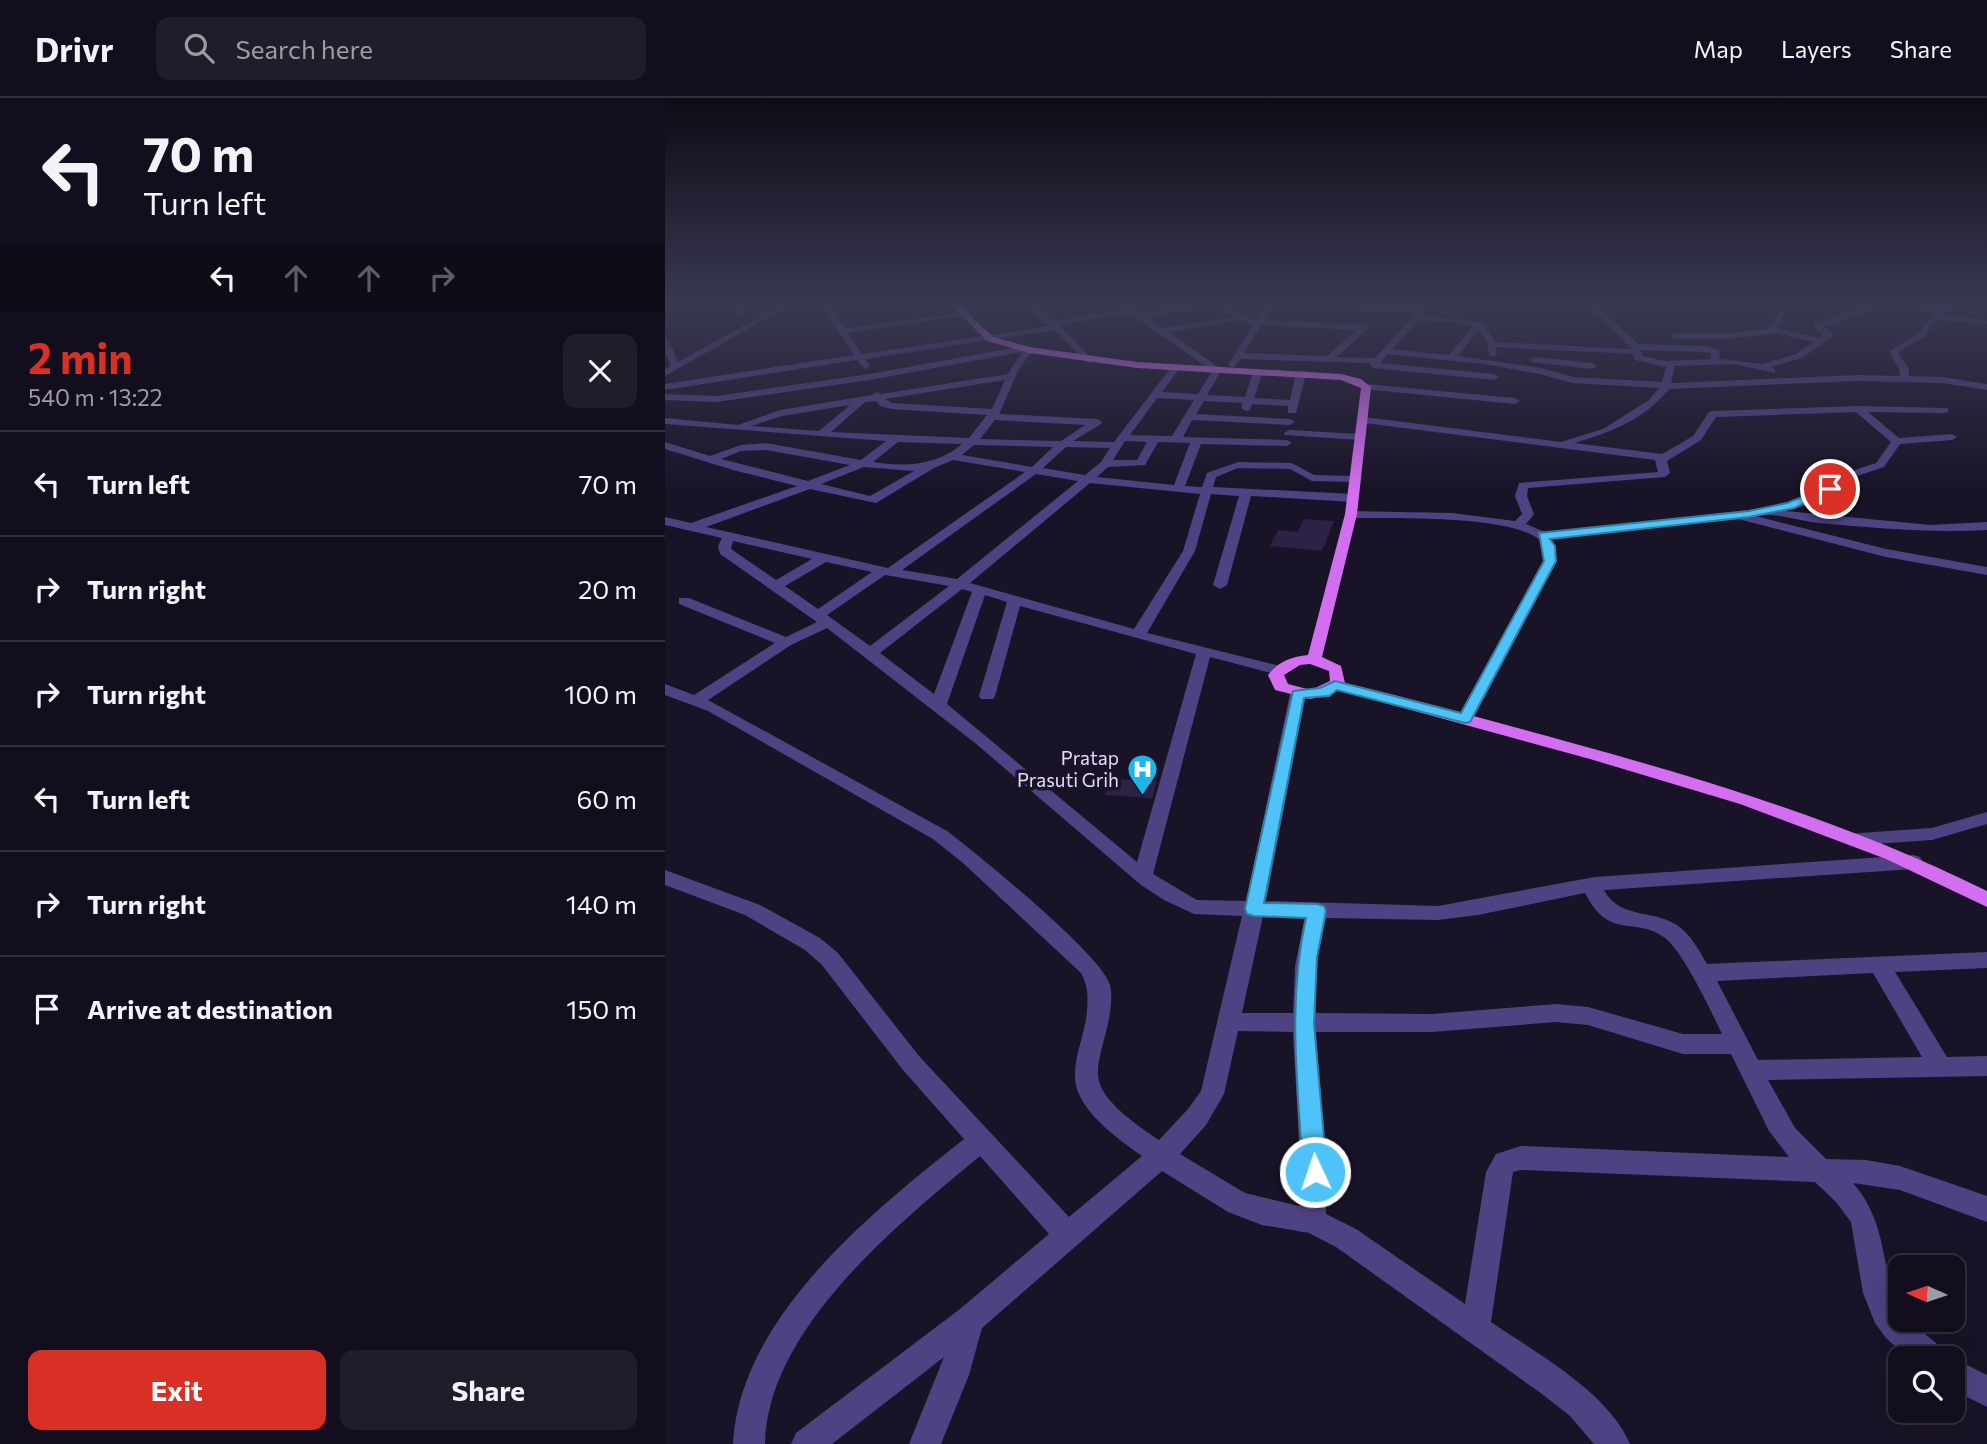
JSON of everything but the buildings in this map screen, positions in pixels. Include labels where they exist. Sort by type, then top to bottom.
[{"type":"main road","points":[[1162,367],[1301,374],[1362,384],[1364,420],[1351,514],[1314,660]]},
{"type":"main road","points":[[1314,660],[1329,664],[1336,669],[1339,677],[1335,685],[1324,692],[1298,694],[1281,687],[1277,681],[1279,670],[1289,663],[1314,660]]},
{"type":"main road","points":[[1335,685],[1697,783],[1860,839],[1913,862],[1987,900]]},
{"type":"street","points":[[665,387],[802,367]]},
{"type":"street","points":[[695,701],[823,618],[1035,470],[1064,444],[1097,422],[892,406],[884,404],[878,397],[866,367]]},
{"type":"street","points":[[665,397],[716,399],[929,367]]},
{"type":"street","points":[[665,445],[809,486],[872,500],[929,467],[953,457],[971,442],[992,415],[1017,367]]},
{"type":"street","points":[[1218,367],[1223,370]]},
{"type":"street","points":[[1176,439],[1201,397],[1226,367]]},
{"type":"street","points":[[1373,367],[1362,384],[1515,401]]},
{"type":"street","points":[[1407,367],[1494,377]]},
{"type":"street","points":[[1524,367],[1572,380],[1666,386],[1786,380],[1905,379],[1943,380],[1987,387]]},
{"type":"street","points":[[1541,371],[1546,367]]},
{"type":"street","points":[[1559,445],[1607,431],[1653,402],[1666,386],[1671,367]]},
{"type":"street","points":[[1763,367],[1786,380]]},
{"type":"street","points":[[1903,367],[1905,379]]},
{"type":"street","points":[[872,652],[960,584],[1105,464],[1175,368]]},
{"type":"street","points":[[1230,466],[1235,441],[1258,372]]},
{"type":"street","points":[[1280,466],[1301,374]]},
{"type":"street","points":[[737,428],[769,415],[1012,376]]},
{"type":"street","points":[[1156,395],[1294,403]]},
{"type":"street","points":[[716,399],[665,421],[822,434],[971,442],[1064,444],[1155,438],[1235,441],[1289,433],[1360,437]]},
{"type":"street","points":[[822,434],[862,400]]},
{"type":"street","points":[[1858,409],[1897,441],[1952,437]]},
{"type":"street","points":[[1519,525],[1528,514],[1521,496],[1523,485],[1661,475],[1664,473],[1661,460],[1697,438],[1713,414],[1858,409],[1944,410]]},
{"type":"street","points":[[1190,417],[1242,419],[1289,433]]},
{"type":"street","points":[[1364,420],[1665,458]]},
{"type":"street","points":[[689,528],[809,486],[862,464],[896,438]]},
{"type":"street","points":[[1105,464],[1141,463],[1155,438]]},
{"type":"street","points":[[1178,489],[1198,439]]},
{"type":"street","points":[[1351,514],[1495,521],[1519,525],[1543,536],[1736,516],[1812,499],[1847,476],[1880,465],[1897,441]]},
{"type":"street","points":[[711,459],[740,448],[781,447],[862,464],[929,467]]},
{"type":"street","points":[[953,457],[1087,479],[1178,489],[1353,498]]},
{"type":"street","points":[[1138,635],[1189,551],[1211,475],[1230,466],[1280,466],[1299,468],[1303,474],[1312,478],[1356,479]]},
{"type":"street","points":[[1220,585],[1246,493]]},
{"type":"street","points":[[1769,510],[1804,518],[1931,529],[1987,526]]},
{"type":"street","points":[[1736,516],[1886,553],[1987,571]]},
{"type":"street","points":[[665,521],[887,572],[960,584],[1138,635],[1279,670]]},
{"type":"street","points":[[1465,719],[1550,561],[1549,546],[1543,536]]},
{"type":"street","points":[[729,537],[724,546],[725,551],[872,652],[1016,767],[1143,876],[1177,900],[1194,907],[1396,914],[1467,911],[1591,885],[1913,862]]},
{"type":"street","points":[[776,585],[823,558]]},
{"type":"street","points":[[939,705],[980,589]]},
{"type":"street","points":[[987,696],[1015,599]]},
{"type":"street","points":[[684,601],[786,642]]},
{"type":"street","points":[[1143,876],[1205,652]]},
{"type":"street","points":[[665,689],[714,708],[940,835],[970,858],[1089,967],[1100,985],[1098,1017],[1086,1076],[1092,1094],[1113,1121],[1161,1156],[1237,1203],[1262,1212],[1312,1221],[1346,1238],[1581,1405],[1614,1444]]},
{"type":"street","points":[[807,1444],[970,1319],[1161,1156],[1197,1117],[1212,1094],[1254,909],[1298,694]]},
{"type":"street","points":[[1860,839],[1932,834],[1987,818]]},
{"type":"street","points":[[665,877],[759,914],[813,942],[911,1063],[1067,1234]]},
{"type":"street","points":[[1591,885],[1605,908],[1618,915],[1664,926],[1679,938],[1739,1044],[1779,1124],[1796,1149],[1853,1202],[1864,1218],[1881,1307],[1900,1333],[1917,1346]]},
{"type":"street","points":[[1312,1221],[1315,1172],[1304,1024],[1306,965],[1317,911]]},
{"type":"street","points":[[1700,973],[1987,960]]},
{"type":"street","points":[[1879,965],[1940,1066]]},
{"type":"street","points":[[1228,1022],[1432,1023],[1556,1013],[1588,1016],[1683,1044],[1739,1044]]},
{"type":"street","points":[[1752,1070],[1987,1066]]},
{"type":"street","points":[[749,1444],[749,1419],[758,1390],[790,1326],[837,1265],[878,1223],[981,1140]]},
{"type":"street","points":[[1476,1328],[1499,1172],[1505,1162],[1521,1158],[1866,1172],[1900,1178],[1987,1209]]},
{"type":"street","points":[[925,1444],[954,1375],[970,1319]]},
{"type":"street","points":[[1965,1380],[1987,1392]]},
{"type":"place","name":"Pratap Prasuti Grih","points":[[1142,796]]},
{"type":"route","points":[[1315,1172],[1304,1024],[1305,974],[1317,911],[1254,909],[1298,694],[1324,692],[1335,685],[1465,719],[1550,561],[1549,546],[1543,536],[1749,514],[1790,506],[1812,499],[1830,489]]}]
